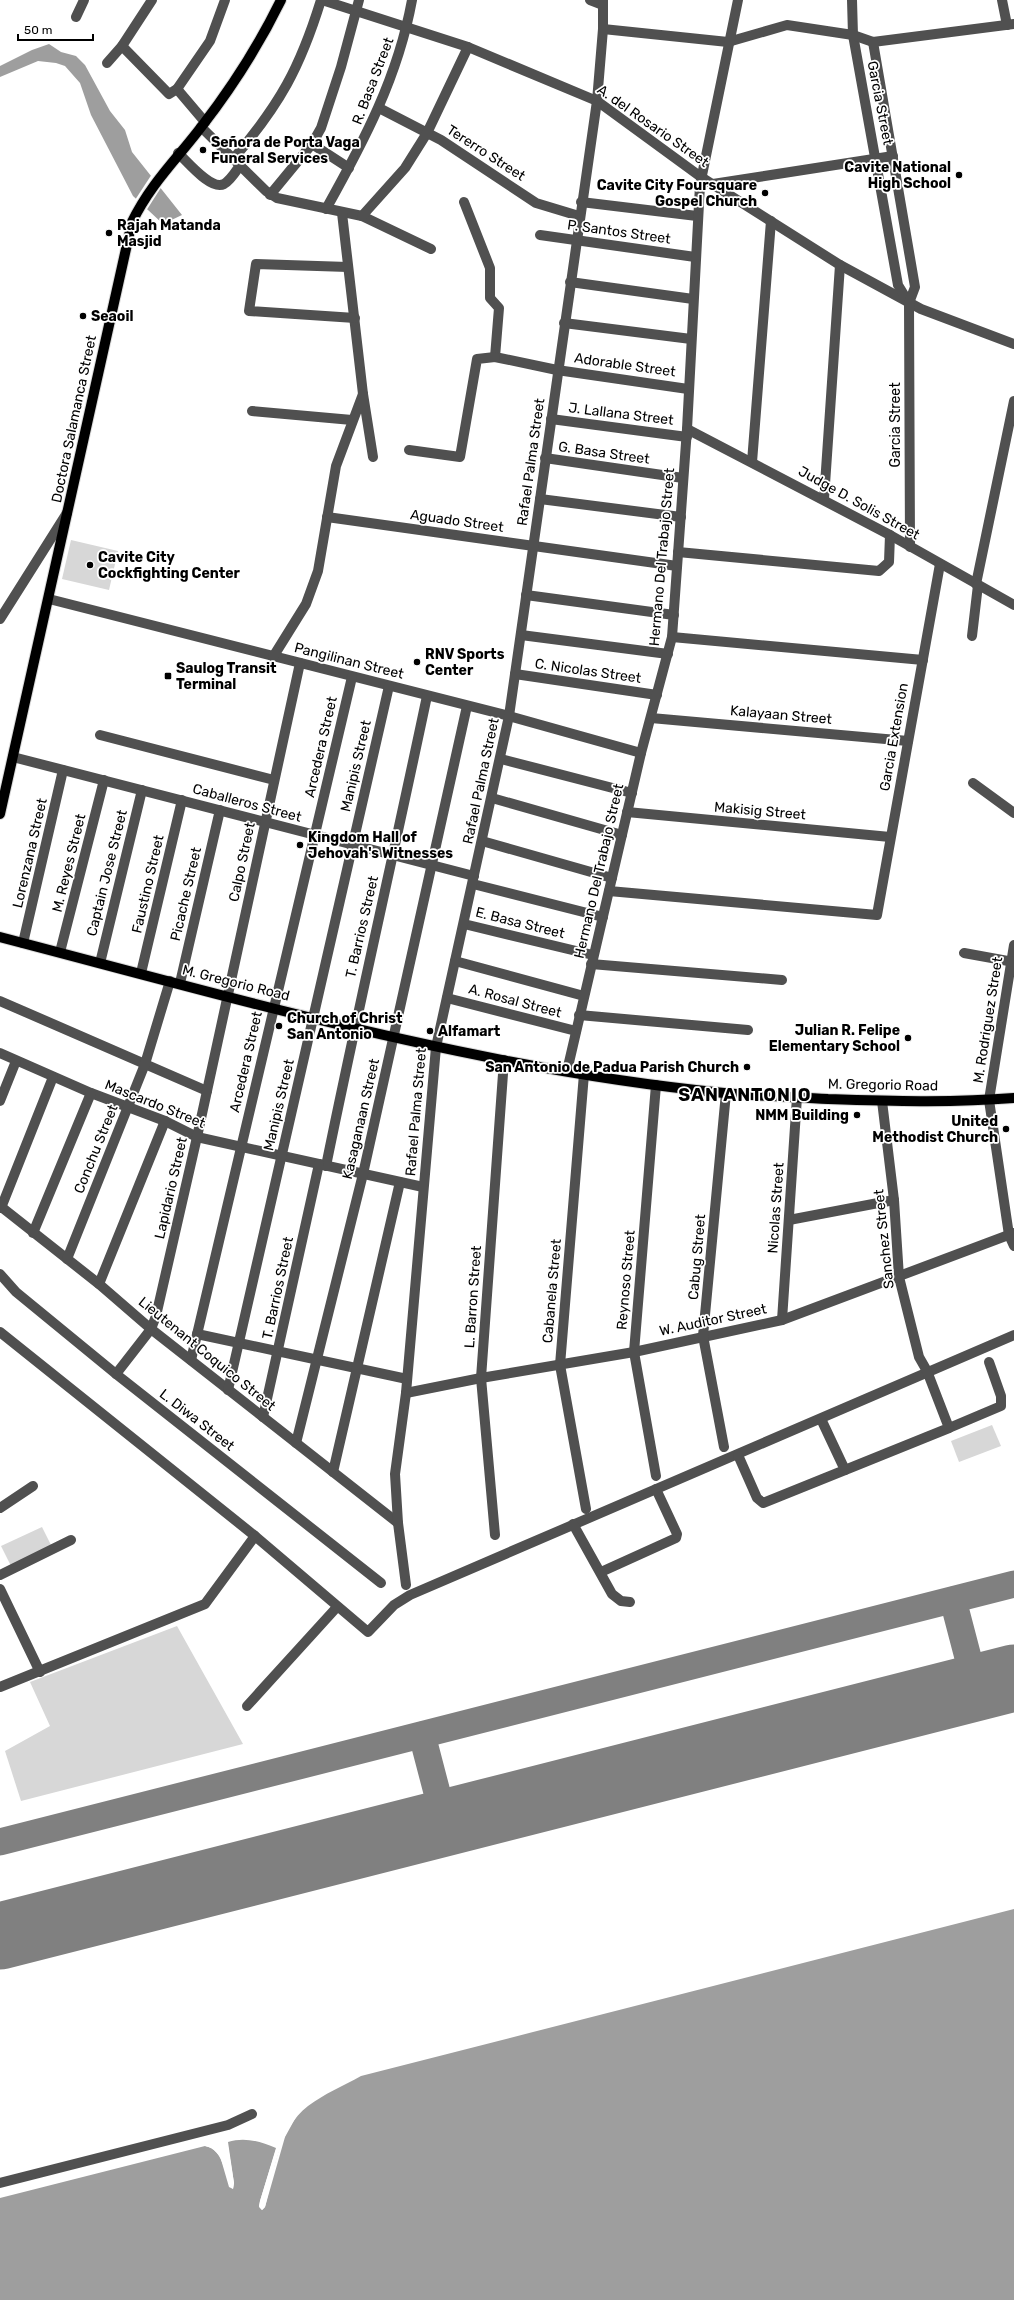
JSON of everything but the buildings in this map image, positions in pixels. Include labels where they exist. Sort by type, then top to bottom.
[{"type":"main road","name":"Doctora Salamanca Street","points":[[0,814],[70,508],[127,236],[138,208],[161,174],[204,124],[240,75],[264,35],[281,0]]},
{"type":"main road","name":"M. Gregorio Road","points":[[0,937],[227,996],[436,1047],[584,1074],[656,1085],[726,1093],[797,1097],[882,1101],[989,1100],[1014,1098]]},
{"type":"street","points":[[76,17],[84,0]]},
{"type":"street","points":[[107,63],[122,46],[152,0]]},
{"type":"street","points":[[122,46],[169,94],[177,89],[210,41],[225,0]]},
{"type":"street","points":[[178,153],[210,184],[218,186],[224,183],[237,161],[286,89],[304,52],[322,0]]},
{"type":"street","name":"A. del Rosario Street","points":[[322,0],[407,26],[468,47],[597,101],[701,177],[840,265],[909,303],[1014,344]]},
{"type":"street","points":[[270,195],[312,144],[331,100],[359,0]]},
{"type":"street","name":"R. Basa Street","points":[[326,209],[349,168],[379,108],[407,26],[412,0]]},
{"type":"street","points":[[590,0],[603,3]]},
{"type":"street","name":"Hermano Del Trabajo Street","points":[[567,1071],[641,753],[672,637],[687,433],[697,216],[701,177],[738,0]]},
{"type":"street","name":"Garcia Street","points":[[852,0],[853,35],[898,285],[909,303]]},
{"type":"street","points":[[603,29],[728,42],[787,25],[853,35],[873,42],[1010,25],[1002,0]]},
{"type":"street","name":"Rafael Palma Street","points":[[406,1585],[398,1523],[395,1474],[406,1393],[436,1047],[501,759],[509,716],[534,546],[575,241],[597,101],[603,29],[603,3]]},
{"type":"street","name":"Garcia Street","points":[[873,42],[915,287],[909,303],[910,547]]},
{"type":"street","points":[[362,216],[405,168],[427,133],[468,47]]},
{"type":"street","points":[[177,89],[204,124],[270,195],[284,200],[362,216],[431,249]]},
{"type":"street","name":"Tererro Street","points":[[379,108],[427,133],[464,155],[536,203],[579,216]]},
{"type":"street","points":[[312,144],[349,168]]},
{"type":"street","points":[[713,184],[893,156]]},
{"type":"street","points":[[409,450],[460,457],[477,359],[495,357],[499,308],[490,298],[490,268],[464,202]]},
{"type":"street","points":[[581,202],[697,216]]},
{"type":"street","points":[[342,213],[356,318],[363,394],[373,457]]},
{"type":"street","points":[[752,462],[771,221]]},
{"type":"street","name":"P. Santos Street","points":[[540,235],[695,257]]},
{"type":"street","points":[[348,267],[256,264],[249,311],[356,318]]},
{"type":"street","points":[[824,499],[840,265]]},
{"type":"street","points":[[570,282],[693,299]]},
{"type":"street","points":[[564,323],[691,339]]},
{"type":"street","name":"Adorable Street","points":[[495,357],[557,370],[688,388]]},
{"type":"street","points":[[274,657],[306,604],[318,571],[336,466],[363,394]]},
{"type":"street","points":[[972,636],[977,585],[1014,401]]},
{"type":"street","points":[[252,411],[352,420]]},
{"type":"street","name":"J. Lallana Street","points":[[551,419],[687,433]]},
{"type":"street","name":"Judge D. Solis Street","points":[[687,433],[752,462],[824,499],[1014,605]]},
{"type":"street","name":"G. Basa Street","points":[[545,458],[683,478]]},
{"type":"street","points":[[540,499],[681,517]]},
{"type":"street","points":[[0,619],[70,508]]},
{"type":"street","name":"Aguado Street","points":[[327,517],[677,566]]},
{"type":"street","points":[[678,552],[879,570],[889,562],[890,535]]},
{"type":"street","name":"Garcia Extension","points":[[608,891],[877,916],[940,564]]},
{"type":"street","points":[[526,595],[674,615]]},
{"type":"street","name":"Pangilinan Street","points":[[49,599],[509,716],[641,753]]},
{"type":"street","points":[[521,635],[668,654]]},
{"type":"street","points":[[672,637],[923,660]]},
{"type":"street","name":"Calpo Street","points":[[227,996],[300,664]]},
{"type":"street","name":"C. Nicolas Street","points":[[515,674],[657,695]]},
{"type":"street","name":"Arcedera Street","points":[[191,1360],[352,677]]},
{"type":"street","name":"Manipis Street","points":[[228,1390],[240,1343],[389,686]]},
{"type":"street","name":"T. Barrios Street","points":[[263,1417],[394,855],[427,696]]},
{"type":"street","name":"Kasaganaan Street","points":[[296,1443],[318,1360],[363,1174],[467,706]]},
{"type":"street","name":"Kalayaan Street","points":[[651,718],[908,741]]},
{"type":"street","points":[[100,735],[274,780]]},
{"type":"street","name":"Caballeros Street","points":[[13,757],[432,865],[474,880],[602,917]]},
{"type":"street","points":[[501,759],[632,793]]},
{"type":"street","name":"Lorenzana Street","points":[[23,943],[63,770]]},
{"type":"street","name":"M. Reyes Street","points":[[60,952],[104,780]]},
{"type":"street","points":[[973,783],[1014,813]]},
{"type":"street","name":"Captain Jose Street","points":[[100,963],[142,790]]},
{"type":"street","points":[[492,798],[622,835]]},
{"type":"street","name":"Faustino Street","points":[[141,973],[182,800]]},
{"type":"street","name":"Picache Street","points":[[175,982],[220,810]]},
{"type":"street","name":"Makisig Street","points":[[627,812],[890,837]]},
{"type":"street","points":[[482,841],[612,878]]},
{"type":"street","name":"E. Basa Street","points":[[464,924],[592,960],[782,980]]},
{"type":"street","name":"M. Rodriguez Street","points":[[1014,945],[1013,961],[989,1100],[1014,1246]]},
{"type":"street","points":[[964,953],[1013,961]]},
{"type":"street","points":[[455,961],[584,996]]},
{"type":"street","name":"Conchu Street","points":[[66,1259],[145,1064],[175,982]]},
{"type":"street","name":"Lapidario Street","points":[[116,1374],[151,1329],[156,1316],[197,1137],[227,996]]},
{"type":"street","name":"A. Rosal Street","points":[[447,998],[576,1031]]},
{"type":"street","points":[[0,1001],[207,1091]]},
{"type":"street","points":[[579,1015],[748,1030]]},
{"type":"street","name":"Mascardo Street","points":[[0,1053],[91,1093],[165,1121],[197,1137],[423,1187]]},
{"type":"street","name":"L. Barron Street","points":[[495,1535],[481,1378],[504,1060]]},
{"type":"street","points":[[0,1101],[16,1061]]},
{"type":"street","name":"Cabanela Street","points":[[584,1074],[560,1365],[586,1509]]},
{"type":"street","points":[[1,1207],[53,1076]]},
{"type":"street","name":"Reynoso Street","points":[[656,1085],[634,1352],[656,1476]]},
{"type":"street","points":[[33,1233],[91,1093]]},
{"type":"street","name":"Cabug Street","points":[[724,1446],[704,1336],[726,1093]]},
{"type":"street","name":"Nicolas Street","points":[[782,1320],[797,1097]]},
{"type":"street","name":"Sanchez Street","points":[[882,1101],[894,1200],[899,1277],[919,1357],[927,1371],[949,1428]]},
{"type":"street","points":[[99,1284],[165,1121]]},
{"type":"street","points":[[333,1472],[400,1182]]},
{"type":"street","points":[[789,1220],[894,1200]]},
{"type":"street","name":"Lieutenant Coquico Street","points":[[1,1207],[99,1284],[151,1329],[398,1523]]},
{"type":"street","name":"W. Auditor Street","points":[[406,1393],[481,1378],[634,1352],[782,1320],[1011,1234]]},
{"type":"street","name":"L. Diwa Street","points":[[0,1274],[16,1292],[116,1374],[380,1583]]},
{"type":"street","points":[[0,1332],[254,1536],[368,1632],[394,1605],[410,1595],[821,1419],[927,1371],[1014,1334]]},
{"type":"street","points":[[197,1334],[407,1379]]},
{"type":"street","points":[[738,1454],[757,1498],[763,1503],[1001,1406],[1001,1396],[989,1362]]},
{"type":"street","points":[[821,1419],[845,1470]]},
{"type":"street","points":[[0,1508],[33,1486]]},
{"type":"street","points":[[601,1572],[676,1538],[676,1534],[656,1489]]},
{"type":"street","points":[[573,1524],[616,1598],[621,1601],[630,1602]]},
{"type":"street","points":[[0,1687],[206,1604],[254,1536]]},
{"type":"street","points":[[0,1575],[71,1540]]},
{"type":"street","points":[[0,1589],[40,1672]]},
{"type":"street","points":[[248,1706],[337,1606]]},
{"type":"street","points":[[0,2183],[228,2125],[252,2114]]},
{"type":"shaded area","points":[[49,44],[61,52],[76,56],[85,65],[110,111],[125,130],[132,152],[182,215],[163,224],[133,196],[91,115],[80,83],[65,66],[56,63],[38,61],[0,77],[0,66],[32,50]]},
{"type":"shaded area","name":"Cavite City Cockfighting Center","points":[[71,540],[118,551],[109,590],[62,579]]},
{"type":"shaded area","points":[[992,1425],[1001,1446],[959,1462],[951,1441]]},
{"type":"shaded area","points":[[42,1527],[52,1547],[11,1566],[1,1546]]},
{"type":"shaded area","points":[[177,1626],[243,1744],[21,1801],[5,1751],[50,1726],[30,1682]]},
{"type":"shaded area","points":[[1014,1909],[1014,2300],[0,2300],[0,2198],[205,2146],[212,2148],[220,2158],[233,2189],[234,2183],[228,2142],[246,2140],[264,2143],[276,2148],[260,2201],[259,2206],[262,2210],[265,2207],[284,2139],[298,2116],[308,2106],[320,2098],[361,2076]]},
{"type":"pier","points":[[152,174],[162,186],[146,211],[135,200]]},
{"type":"pier","points":[[296,2117],[285,2137],[265,2207],[262,2210],[259,2207],[260,2201],[277,2146],[278,2148],[262,2202],[262,2208],[283,2136],[288,2126]]},
{"type":"pier","points":[[227,2140],[234,2183],[233,2189],[229,2187],[220,2156],[212,2148],[205,2146],[213,2146],[221,2155],[232,2187],[226,2142]]},
{"type":"taxiway","points":[[0,1842],[1014,1584]]},
{"type":"taxiway","points":[[953,1600],[976,1688]]},
{"type":"taxiway","points":[[422,1735],[445,1823]]},
{"type":"runway","points":[[0,1936],[1014,1678]]},
{"type":"place","name":"Señora de Porta Vaga Funeral Services","points":[[203,150]]},
{"type":"place","name":"Cavite National High School","points":[[959,175]]},
{"type":"place","name":"Cavite City Foursquare Gospel Church","points":[[765,193]]},
{"type":"place","name":"Rajah Matanda Masjid","points":[[109,233]]},
{"type":"place","name":"Seaoil","points":[[83,316]]},
{"type":"place","name":"Cavite City Cockfighting Center","points":[[90,565]]},
{"type":"place","name":"RNV Sports Center","points":[[417,662]]},
{"type":"place","name":"Saulog Transit Terminal","points":[[168,676]]},
{"type":"place","name":"Kingdom Hall of Jehovah's Witnesses","points":[[300,845]]},
{"type":"place","name":"Church of Christ San Antonio","points":[[279,1026]]},
{"type":"place","name":"Alfamart","points":[[430,1031]]},
{"type":"place","name":"Julian R. Felipe Elementary School","points":[[908,1038]]},
{"type":"place","name":"San Antonio de Padua Parish Church","points":[[747,1067]]},
{"type":"place","name":"NMM Building","points":[[857,1115]]},
{"type":"place","name":"United Methodist Church","points":[[1006,1129]]},
{"type":"district","name":"SAN ANTONIO","points":[[745,1095]]}]
